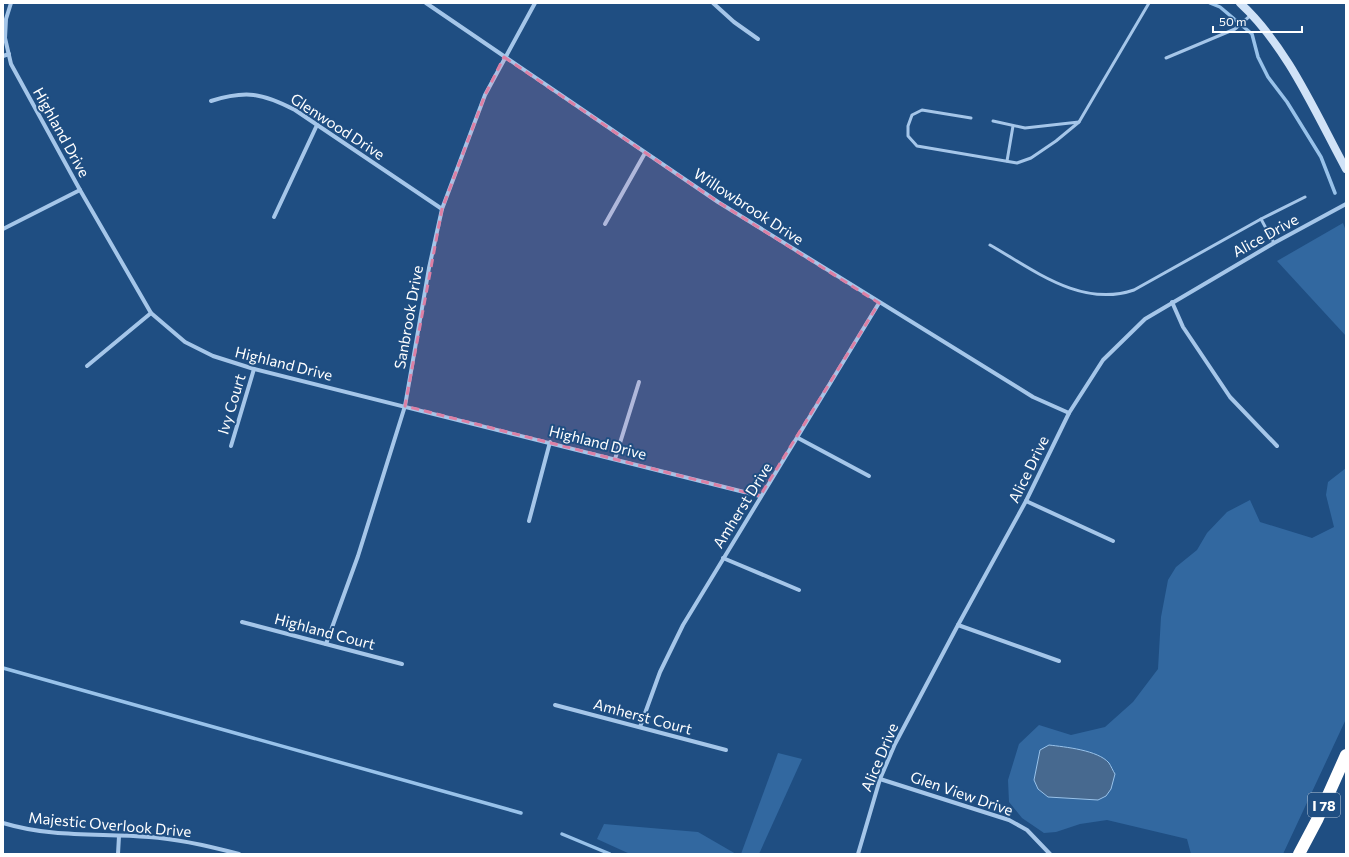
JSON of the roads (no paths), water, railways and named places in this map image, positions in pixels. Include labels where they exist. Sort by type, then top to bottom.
[{"type":"highway","name":"I 78","points":[[1299,854],[1317,820],[1346,755]]},
{"type":"street","name":"Highland Drive","points":[[11,3],[6,19],[5,31],[11,64],[80,190],[151,313],[174,334],[192,346],[213,356],[254,369],[615,458],[760,496]]},
{"type":"street","name":"Willowbrook Drive","points":[[426,3],[718,202],[1033,397],[1069,413]]},
{"type":"street","name":"Sanbrook Drive","points":[[326,644],[358,556],[405,406],[428,268],[442,209],[485,95],[504,56],[535,3]]},
{"type":"street","points":[[713,3],[734,22],[758,40]]},
{"type":"street","points":[[1240,3],[1252,14],[1270,36],[1288,64],[1346,170]]},
{"type":"street","points":[[3,56],[9,54]]},
{"type":"street","name":"Glenwood Drive","points":[[210,101],[226,96],[258,94],[273,98],[317,125],[442,209]]},
{"type":"street","points":[[274,217],[317,125]]},
{"type":"street","points":[[605,224],[645,153]]},
{"type":"street","points":[[3,230],[80,190]]},
{"type":"street","name":"Alice Drive","points":[[858,854],[880,779],[895,744],[958,624],[1026,501],[1069,413],[1102,360],[1145,319],[1274,243],[1346,204]]},
{"type":"street","points":[[1172,302],[1183,327],[1230,397],[1277,446]]},
{"type":"street","name":"Amherst Drive","points":[[640,727],[669,653],[683,625],[760,496],[798,438],[879,303]]},
{"type":"street","points":[[86,366],[151,313]]},
{"type":"street","name":"Ivy Court","points":[[231,446],[254,369]]},
{"type":"street","points":[[615,458],[639,382]]},
{"type":"street","points":[[798,438],[869,476]]},
{"type":"street","points":[[529,521],[550,442]]},
{"type":"street","points":[[1026,501],[1113,541]]},
{"type":"street","points":[[723,558],[799,590]]},
{"type":"street","name":"Highland Court","points":[[242,622],[402,664]]},
{"type":"street","points":[[958,624],[1059,661]]},
{"type":"street","name":"Amherst Court","points":[[555,705],[726,750]]},
{"type":"street","name":"Glen View Drive","points":[[880,779],[1009,820],[1027,830],[1050,854]]},
{"type":"street","name":"Majestic Overlook Drive","points":[[3,823],[47,833],[189,841],[239,854]]},
{"type":"street","points":[[118,854],[119,836]]},
{"type":"lane","points":[[971,118],[922,110],[912,115],[908,126],[908,136],[917,146],[1017,163],[1032,158],[1079,122],[1149,3]]},
{"type":"lane","points":[[1166,58],[1235,29],[1252,14]]},
{"type":"lane","points":[[993,121],[1025,128],[1079,122]]},
{"type":"lane","points":[[1007,161],[1013,126]]},
{"type":"lane","points":[[990,245],[1068,289],[1090,294],[1121,295],[1134,290],[1261,219],[1305,197]]},
{"type":"lane","points":[[1261,219],[1274,243]]},
{"type":"waterway","points":[[1210,3],[1220,7],[1252,34],[1258,57],[1268,77],[1287,102],[1321,157],[1335,193]]},
{"type":"waterway","points":[[3,668],[521,813]]},
{"type":"waterway","points":[[562,834],[610,854]]}]
